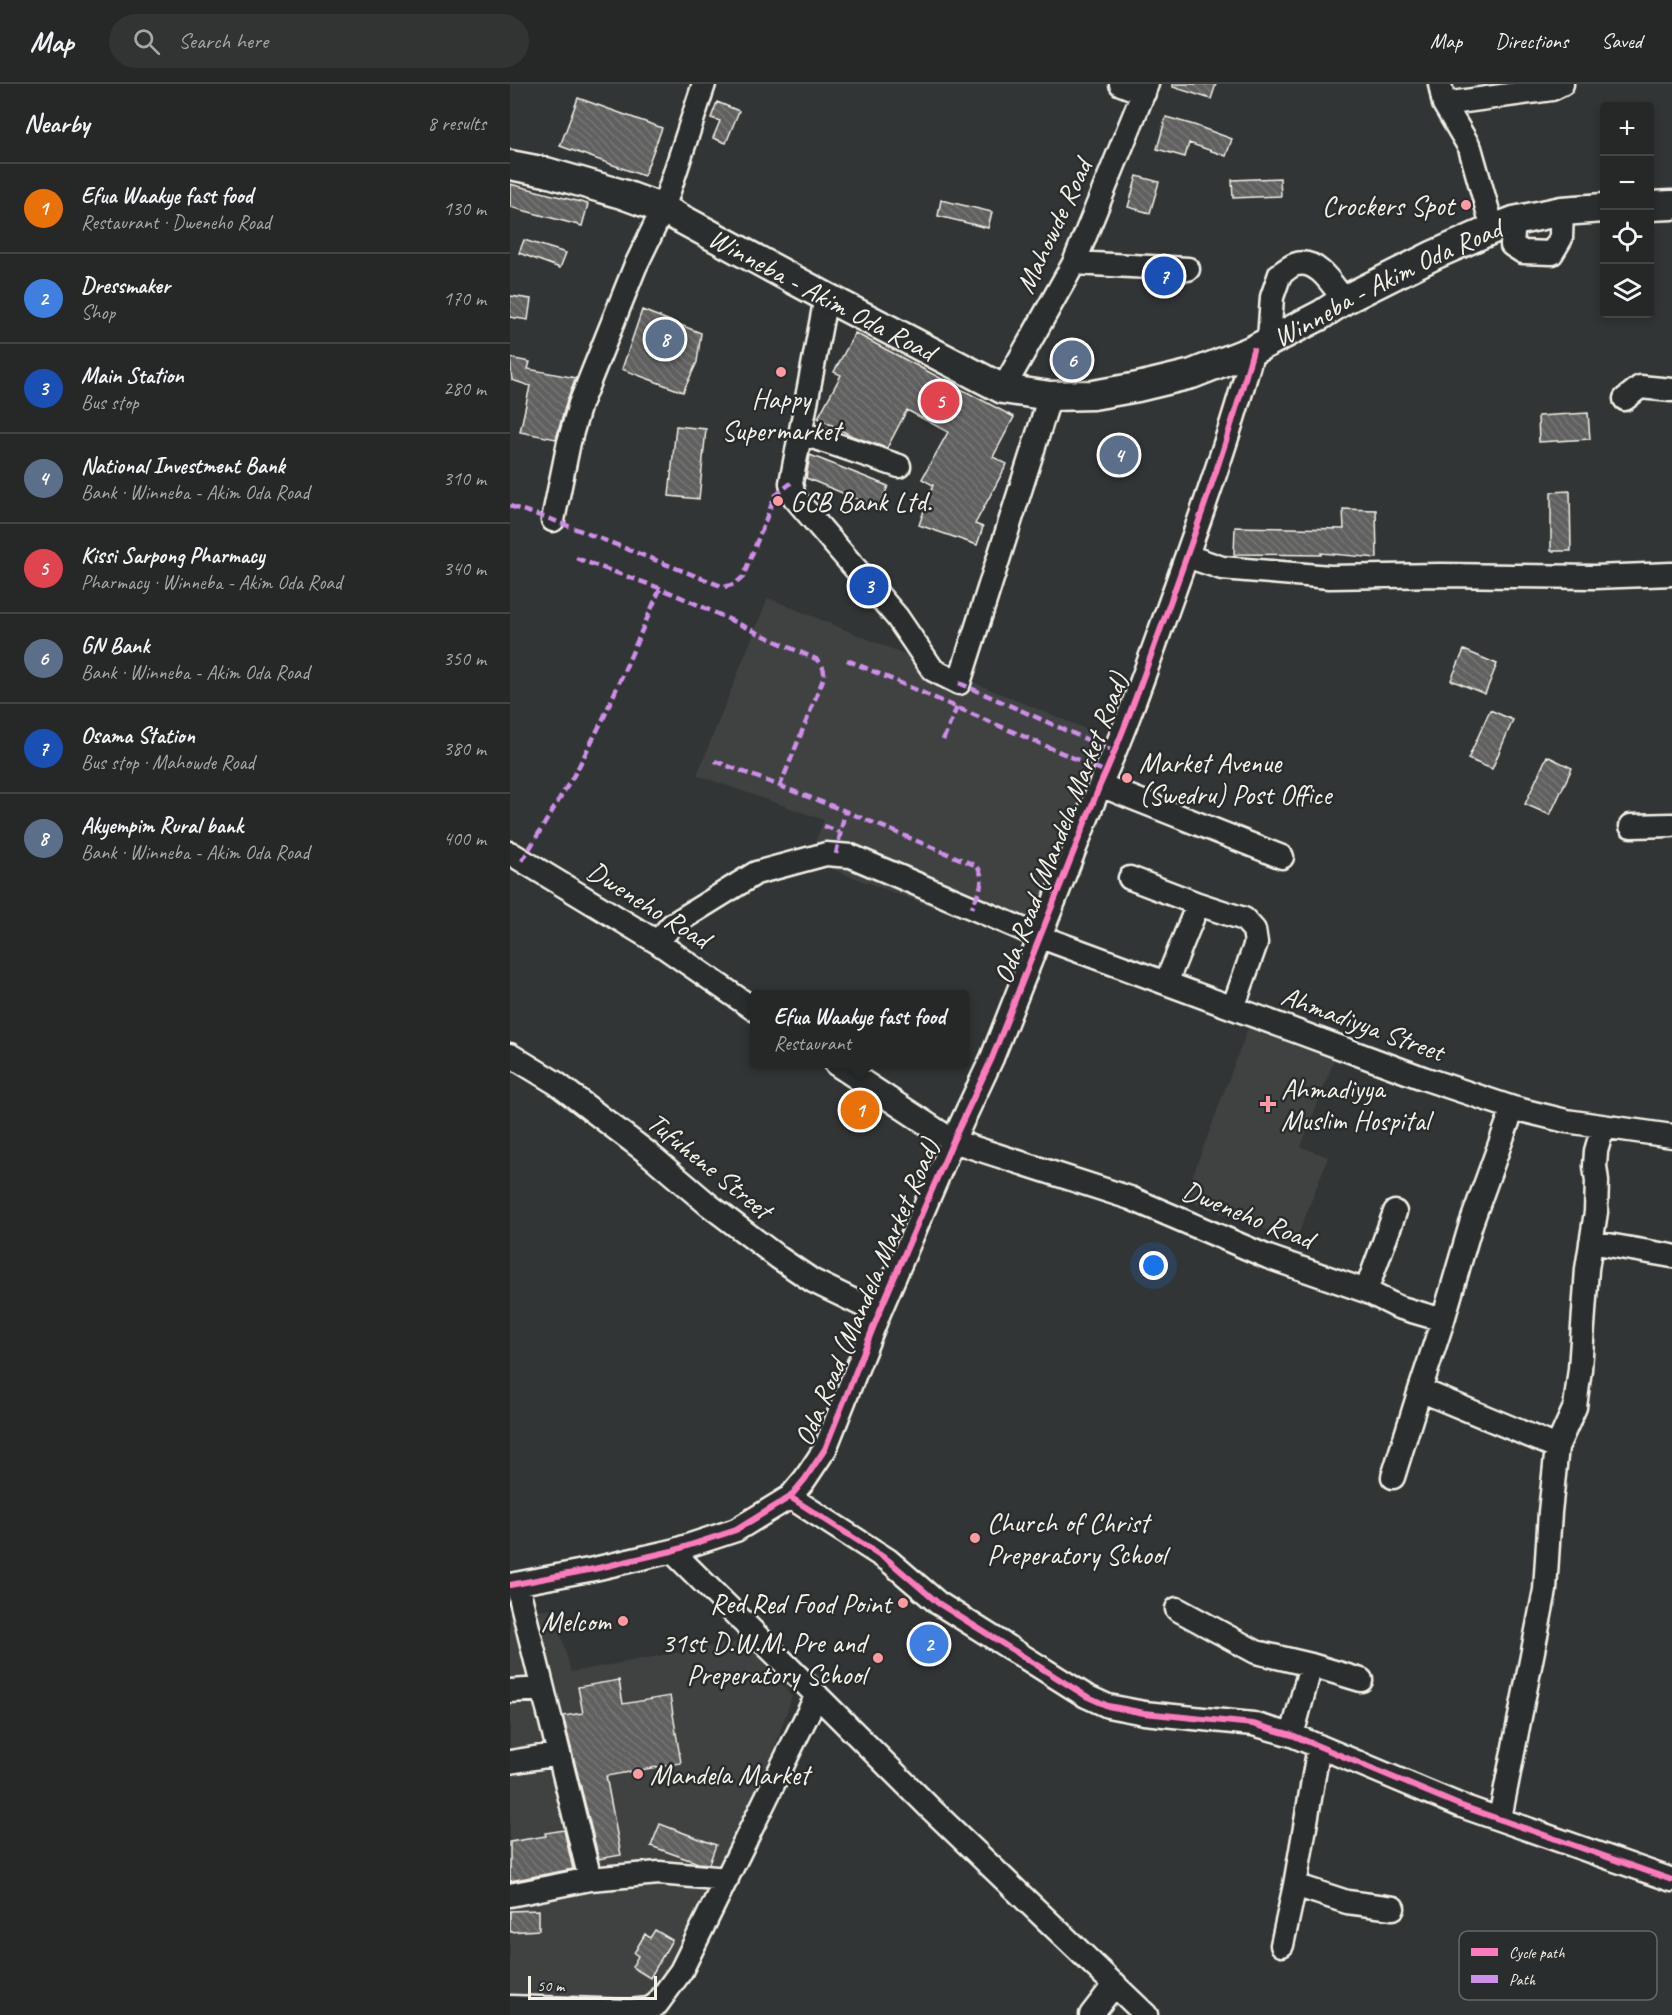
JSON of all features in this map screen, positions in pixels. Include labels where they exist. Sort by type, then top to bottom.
[{"type":"main road","name":"Winneba - Akim Oda Road","points":[[510,165],[546,172],[622,194],[663,209],[826,297],[1003,388],[1050,396],[1093,395],[1192,374],[1261,345],[1434,255],[1504,225],[1562,211],[1600,208]]},
{"type":"main road","points":[[1654,206],[1672,205]]},
{"type":"street","points":[[553,520],[569,442],[580,404],[635,267],[663,209],[704,84]]},
{"type":"street","points":[[1121,84],[1146,89]]},
{"type":"street","points":[[1562,84],[1552,89],[1442,94],[1470,148],[1512,245],[1523,252],[1552,253],[1561,238],[1562,211]]},
{"type":"street","name":"Mahowde Road","points":[[1003,388],[1074,263],[1146,89]]},
{"type":"street","points":[[1074,263],[1188,269]]},
{"type":"street","name":"Oda Road (Mandela Market Road)","points":[[513,1585],[672,1551],[736,1530],[790,1497],[825,1449],[879,1313],[953,1141],[992,1058],[1115,752],[1261,345],[1280,274],[1297,264],[1315,267],[1344,300]]},
{"type":"street","points":[[826,297],[791,483],[794,497],[897,617],[933,670],[959,683],[1050,396]]},
{"type":"street","points":[[1625,399],[1640,387],[1672,390]]},
{"type":"street","points":[[801,433],[899,466]]},
{"type":"street","points":[[1187,556],[1222,568],[1330,577],[1441,575],[1595,577],[1672,574]]},
{"type":"street","points":[[1100,785],[1282,857]]},
{"type":"street","points":[[1631,826],[1672,825]]},
{"type":"street","name":"Ahmadiyya Street","points":[[657,942],[672,925],[756,873],[826,854],[851,856],[1041,937],[1423,1078],[1513,1108],[1566,1121],[1672,1136]]},
{"type":"street","name":"Dweneho Road","points":[[514,863],[657,942],[750,1007]]},
{"type":"street","points":[[1130,878],[1244,919],[1254,930],[1256,943],[1233,1008]]},
{"type":"street","points":[[1166,983],[1198,904]]},
{"type":"street","name":"Tufuhene Street","points":[[510,1055],[556,1083],[779,1258],[813,1281],[879,1313]]},
{"type":"street","name":"Dweneho Road","points":[[842,1068],[953,1141],[1130,1198],[1268,1257],[1366,1291],[1398,1307],[1443,1320]]},
{"type":"street","points":[[1393,1477],[1471,1224],[1513,1108]]},
{"type":"street","points":[[1500,1818],[1545,1590],[1557,1447],[1575,1407],[1596,1212],[1596,1151],[1604,1127]]},
{"type":"street","points":[[1366,1291],[1395,1212]]},
{"type":"street","points":[[1591,1242],[1672,1256]]},
{"type":"street","points":[[1420,1390],[1557,1447]]},
{"type":"street","points":[[790,1497],[888,1560],[938,1603],[1086,1696],[1108,1706],[1144,1713],[1253,1724],[1292,1735],[1459,1805],[1672,1880]]},
{"type":"street","points":[[672,1551],[931,1809],[1146,2015]]},
{"type":"street","points":[[513,1585],[543,1689],[590,1879]]},
{"type":"street","points":[[1178,1609],[1256,1652],[1361,1680]]},
{"type":"street","points":[[1292,1735],[1311,1665]]},
{"type":"street","points":[[510,1691],[543,1689]]},
{"type":"street","points":[[510,2007],[629,2011],[649,2009],[657,2004],[681,1971],[817,1695]]},
{"type":"street","points":[[1282,1946],[1319,1746]]},
{"type":"street","points":[[510,1762],[559,1754]]},
{"type":"street","points":[[510,1895],[590,1879],[659,1873],[727,1879]]},
{"type":"street","points":[[1295,1885],[1347,1902],[1393,1908]]},
{"type":"street","points":[[1091,2015],[1114,1984]]},
{"type":"shaded area","points":[[768,598],[1125,745],[1043,949],[821,865],[731,896],[726,874],[814,845],[824,820],[697,775]]},
{"type":"shaded area","name":"Ahmadiyya Muslim Hospital","points":[[1248,1028],[1334,1060],[1301,1147],[1328,1157],[1296,1241],[1184,1199]]},
{"type":"shaded area","name":"Mandela Market","points":[[554,1608],[571,1672],[746,1640],[792,1697],[739,1850],[651,1999],[510,1996],[510,1613]]},
{"type":"building","points":[[1173,84],[1216,84],[1211,99],[1173,87]]},
{"type":"building","points":[[578,98],[662,128],[644,176],[560,146]]},
{"type":"building","points":[[717,102],[739,111],[726,143],[713,138],[720,121],[711,118]]},
{"type":"building","points":[[1166,117],[1232,139],[1226,156],[1189,143],[1185,157],[1157,149]]},
{"type":"building","points":[[1137,176],[1159,182],[1150,213],[1128,207]]},
{"type":"building","points":[[1280,178],[1281,196],[1233,198],[1232,180]]},
{"type":"building","points":[[510,184],[588,204],[582,226],[510,207]]},
{"type":"building","points":[[941,200],[992,212],[988,228],[938,216]]},
{"type":"building","points":[[524,240],[566,253],[560,268],[519,253]]},
{"type":"building","points":[[510,296],[531,299],[528,320],[510,317]]},
{"type":"building","points":[[642,310],[701,333],[697,362],[683,392],[622,369]]},
{"type":"building","points":[[855,333],[1014,417],[993,457],[1007,464],[975,524],[983,527],[977,545],[919,525],[933,485],[922,479],[948,432],[907,410],[887,448],[852,436],[818,418],[841,375],[834,372]]},
{"type":"building","points":[[510,358],[530,362],[528,369],[576,378],[556,439],[520,432],[530,386],[512,380]]},
{"type":"building","points":[[1588,413],[1590,439],[1539,442],[1538,416]]},
{"type":"building","points":[[676,426],[706,429],[699,499],[669,496]]},
{"type":"building","points":[[810,455],[888,486],[879,508],[806,478]]},
{"type":"building","points":[[1570,491],[1571,551],[1551,551],[1551,492]]},
{"type":"building","points":[[1343,509],[1376,510],[1377,558],[1321,553],[1321,555],[1234,554],[1235,527],[1344,529]]},
{"type":"building","points":[[1464,650],[1497,664],[1485,694],[1451,680]]},
{"type":"building","points":[[1490,710],[1513,720],[1492,769],[1468,759]]},
{"type":"building","points":[[1547,756],[1572,768],[1550,815],[1525,804]]},
{"type":"building","points":[[619,1680],[623,1704],[670,1696],[681,1763],[606,1776],[621,1855],[599,1859],[563,1716],[583,1713],[578,1687]]},
{"type":"building","points":[[660,1824],[716,1845],[709,1864],[698,1863],[651,1846]]},
{"type":"building","points":[[564,1830],[573,1869],[510,1881],[510,1842],[546,1836],[545,1833]]},
{"type":"building","points":[[539,1910],[539,1930],[510,1932],[510,1911]]},
{"type":"building","points":[[655,1930],[672,1940],[650,1978],[632,1967],[638,1956],[634,1953],[645,1934],[650,1938]]},
{"type":"marked path","points":[[510,506],[553,520],[724,587],[735,584],[743,577],[775,496],[791,483]]},
{"type":"marked path","points":[[576,558],[662,589],[816,659],[820,663],[824,677],[780,786]]},
{"type":"marked path","points":[[522,861],[577,770],[604,717],[660,589]]},
{"type":"marked path","points":[[847,660],[1106,772]]},
{"type":"marked path","points":[[959,683],[1115,752]]},
{"type":"marked path","points":[[943,740],[957,707]]},
{"type":"marked path","points":[[715,761],[845,811],[977,866],[981,881],[972,908]]},
{"type":"marked path","points":[[836,854],[845,811]]},
{"type":"marked path","points":[[824,826],[840,832]]},
{"type":"cycle path","points":[[510,1585],[672,1551],[736,1530],[790,1497],[825,1449],[879,1313],[953,1141],[992,1058],[1126,722],[1212,483],[1253,350]]},
{"type":"cycle path","points":[[790,1497],[888,1560],[938,1603],[1086,1696],[1108,1706],[1144,1713],[1253,1724],[1292,1735],[1459,1805],[1672,1880]]},
{"type":"place","name":"Crockers Spot","points":[[1466,205]]},
{"type":"place","name":"Osama Station","points":[[1164,276]]},
{"type":"place","name":"Akyempim Rural bank","points":[[665,339]]},
{"type":"place","name":"GN Bank","points":[[1072,360]]},
{"type":"place","name":"Happy Supermarket","points":[[781,372]]},
{"type":"place","name":"Kissi Sarpong Pharmacy","points":[[940,401]]},
{"type":"place","name":"National Investment Bank","points":[[1119,455]]},
{"type":"place","name":"GCB Bank Ltd.","points":[[778,501]]},
{"type":"place","name":"Main Station","points":[[869,586]]},
{"type":"place","name":"Market Avenue (Swedru) Post Office","points":[[1127,778]]},
{"type":"place","name":"Ahmadiyya Muslim Hospital","points":[[1268,1104]]},
{"type":"place","name":"Efua Waakye fast food","points":[[860,1110]]},
{"type":"place","name":"Church of Christ Preperatory School","points":[[975,1538]]},
{"type":"place","name":"Red Red Food Point","points":[[903,1603]]},
{"type":"place","name":"Melcom","points":[[623,1621]]},
{"type":"place","name":"Dressmaker","points":[[929,1644]]},
{"type":"place","name":"31st D.W.M. Pre and Preperatory School","points":[[878,1658]]},
{"type":"place","name":"Mandela Market","points":[[638,1774]]}]
